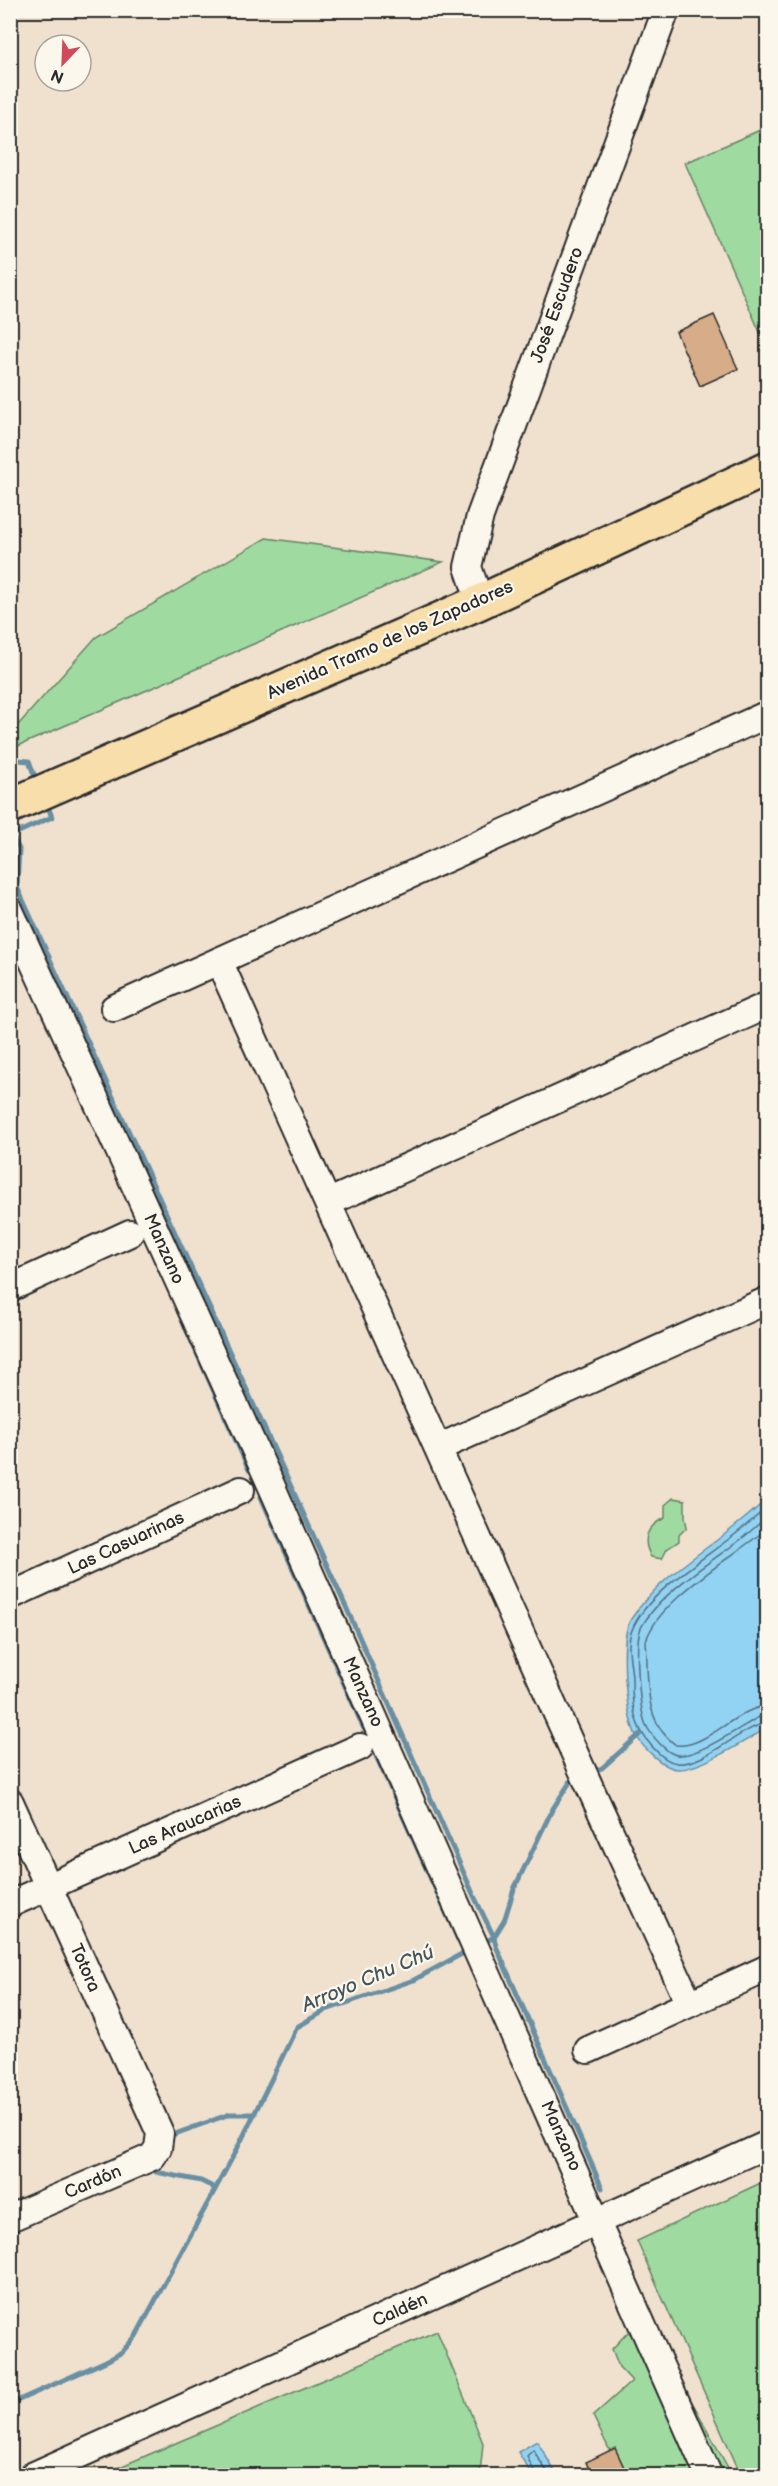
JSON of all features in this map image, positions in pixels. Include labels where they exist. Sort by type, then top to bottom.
[{"type":"highway","name":"Avenida Tramo de los Zapadores","points":[[10,806],[480,602],[768,468]]},
{"type":"street","name":"José Escudero","points":[[480,602],[468,567],[480,516],[666,10]]},
{"type":"street","points":[[114,1008],[768,714]]},
{"type":"street","name":"Manzano","points":[[10,911],[268,1478],[709,2475]]},
{"type":"street","points":[[219,961],[689,2003]]},
{"type":"street","points":[[329,1202],[768,1005]]},
{"type":"street","points":[[10,1288],[130,1233]]},
{"type":"street","points":[[438,1448],[768,1300]]},
{"type":"street","name":"Las Casuarinas","points":[[10,1596],[241,1490]]},
{"type":"street","name":"Las Araucarias","points":[[10,1904],[360,1747]]},
{"type":"street","name":"Totora","points":[[10,1802],[160,2133]]},
{"type":"street","points":[[588,2050],[768,1968]]},
{"type":"street","name":"Cardón","points":[[10,2218],[152,2157],[158,2148],[160,2133]]},
{"type":"street","name":"Caldén","points":[[32,2475],[768,2144]]},
{"type":"green space","points":[[767,127],[767,348],[685,163]]},
{"type":"green space","points":[[266,538],[443,562],[11,749],[11,733],[96,637]]},
{"type":"green space","points":[[673,1498],[685,1500],[687,1527],[679,1535],[679,1541],[667,1549],[662,1559],[651,1557],[646,1539],[650,1529],[665,1518],[665,1505]]},
{"type":"green space","points":[[767,2180],[767,2475],[741,2475],[637,2241]]},
{"type":"green space","points":[[437,2331],[483,2443],[480,2475],[101,2475]]},
{"type":"green space","points":[[628,2332],[669,2360],[732,2475],[618,2475],[620,2472],[593,2416],[632,2381],[619,2367],[612,2349]]},
{"type":"water","points":[[767,1499],[767,1728],[697,1765],[671,1768],[648,1751],[639,1740],[632,1725],[626,1695],[624,1659],[627,1628],[641,1605],[652,1593]]},
{"type":"water","points":[[537,2441],[557,2475],[532,2475],[518,2452]]},
{"type":"building","points":[[714,315],[738,369],[700,386],[676,332]]},
{"type":"building","points":[[615,2448],[628,2476],[592,2476],[586,2462]]},
{"type":"waterway","points":[[10,764],[18,760],[29,761],[35,777]]},
{"type":"waterway","points":[[48,807],[52,817],[12,835],[19,849],[17,887],[346,1607],[494,1937],[602,2188]]},
{"type":"waterway","points":[[178,1311],[249,1470]]},
{"type":"waterway","points":[[261,1497],[364,1729]]},
{"type":"waterway","name":"Arroyo Chu Chú","points":[[591,1772],[602,1768],[640,1734]]},
{"type":"waterway","points":[[376,1756],[459,1942]]},
{"type":"waterway","name":"Arroyo Chu Chú","points":[[483,1943],[494,1937],[504,1921],[514,1889],[552,1810],[572,1779],[577,1777]]},
{"type":"waterway","name":"Arroyo Chu Chú","points":[[10,2404],[106,2361],[122,2352],[136,2336],[238,2147],[297,2027],[326,2010],[414,1980],[469,1950]]},
{"type":"waterway","points":[[175,2134],[230,2114],[255,2114]]},
{"type":"waterway","points":[[156,2172],[201,2181],[215,2188]]}]
